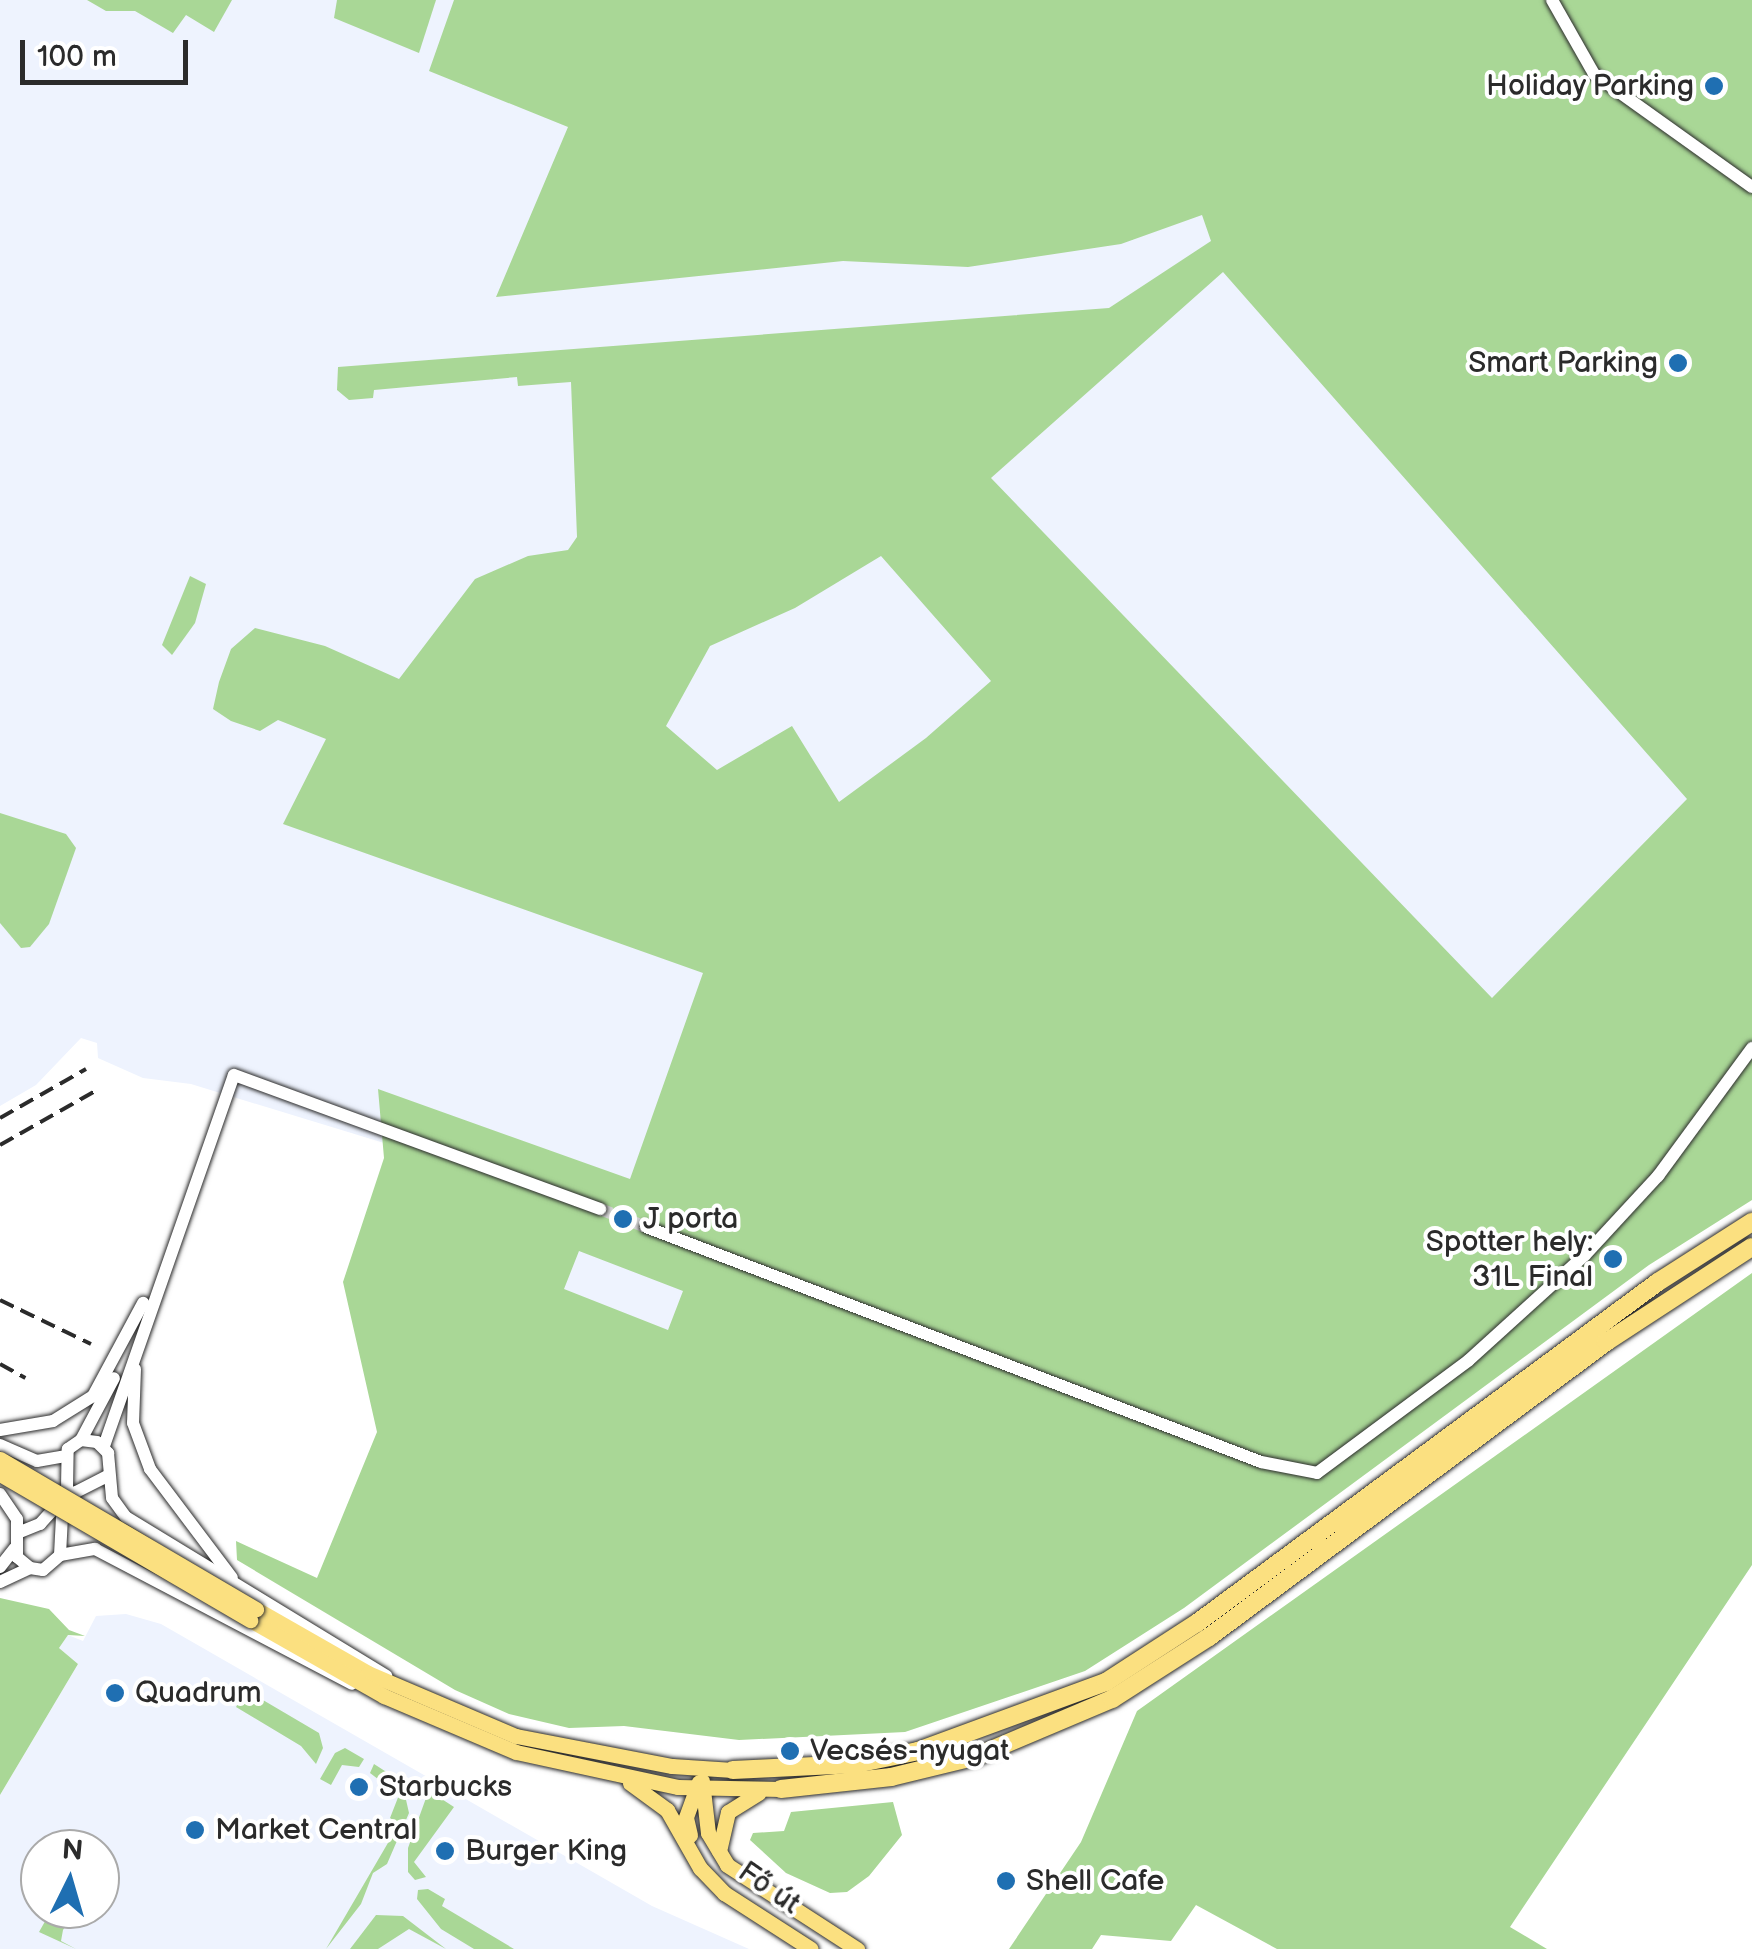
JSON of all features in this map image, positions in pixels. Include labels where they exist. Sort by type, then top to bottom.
[{"type":"highway","points":[[732,1770],[856,1764],[918,1751],[1106,1682],[1198,1624],[1658,1282],[1752,1222]]},
{"type":"highway","points":[[781,1788],[891,1777],[977,1756],[1112,1699],[1208,1638],[1606,1342],[1752,1246]]},
{"type":"main road","points":[[0,1459],[384,1696],[516,1752],[622,1779],[781,1788]]},
{"type":"main road","points":[[0,1474],[253,1615],[410,1692],[516,1736],[672,1766],[732,1770]]},
{"type":"main road","points":[[672,1766],[700,1785],[708,1833],[719,1855],[753,1887],[852,1948]]},
{"type":"main road","points":[[700,1868],[686,1817],[700,1785],[732,1770]]},
{"type":"main road","points":[[622,1779],[667,1810],[700,1868]]},
{"type":"main road","points":[[719,1855],[728,1812],[742,1800],[781,1788]]},
{"type":"main road","name":"Fő út","points":[[700,1868],[724,1893],[810,1949]]},
{"type":"street","points":[[1552,0],[1594,74],[1752,187]]},
{"type":"street","points":[[646,1227],[1261,1462],[1317,1473],[1469,1360],[1557,1282],[1658,1176],[1752,1048]]},
{"type":"street","points":[[410,1692],[126,1517],[107,1476],[110,1460],[104,1446],[152,1294],[234,1075],[600,1209]]},
{"type":"street","points":[[0,1430],[53,1420],[93,1396],[140,1306],[152,1294]]},
{"type":"street","points":[[0,1444],[29,1460],[64,1456],[82,1440],[152,1294]]},
{"type":"street","points":[[152,1294],[131,1382],[134,1423],[150,1469],[236,1583]]},
{"type":"street","points":[[82,1440],[104,1446]]},
{"type":"street","points":[[20,1532],[40,1524],[59,1503],[68,1478],[64,1456]]},
{"type":"street","points":[[60,1556],[59,1537],[66,1508],[76,1492],[107,1476]]},
{"type":"street","points":[[68,1478],[88,1486]]},
{"type":"street","points":[[0,1494],[20,1532],[15,1548],[0,1566]]},
{"type":"street","points":[[40,1524],[59,1537]]},
{"type":"street","points":[[15,1548],[30,1568]]},
{"type":"street","points":[[0,1582],[30,1568],[43,1570],[60,1556],[95,1549],[218,1619],[384,1696]]},
{"type":"street","points":[[778,1929],[792,1949]]},
{"type":"shaded area","points":[[0,0],[1539,0],[1752,956],[752,1485],[433,1158],[191,1084],[143,1078],[98,1058],[97,1043],[81,1038],[36,1085],[0,1106]]},
{"type":"shaded area","points":[[126,1614],[161,1624],[652,1906],[749,1949],[0,1949],[0,1795],[78,1664],[59,1648],[68,1635],[83,1641],[96,1616]]},
{"type":"green space","points":[[87,0],[232,0],[214,32],[186,15],[173,33],[135,11],[106,11]]},
{"type":"green space","points":[[337,0],[436,0],[419,53],[334,18]]},
{"type":"green space","points":[[454,0],[1752,0],[1752,1200],[1649,1265],[1184,1608],[1085,1671],[905,1732],[739,1740],[624,1726],[569,1728],[509,1714],[455,1690],[237,1560],[236,1541],[317,1578],[377,1432],[343,1282],[384,1158],[378,1089],[630,1179],[703,973],[283,824],[326,739],[278,720],[260,731],[231,721],[213,709],[231,649],[255,628],[325,646],[399,679],[475,579],[528,556],[568,550],[577,537],[571,382],[518,386],[517,377],[374,390],[373,398],[349,400],[337,390],[338,367],[1109,308],[1211,241],[1202,215],[1121,244],[968,267],[843,261],[496,297],[568,127],[429,71]],"holes":[[[1223,272],[1687,799],[1492,998],[991,478]],[[881,556],[991,681],[926,738],[839,802],[792,726],[717,770],[666,726],[710,646],[795,608]],[[579,1251],[683,1291],[668,1330],[564,1289]]]},
{"type":"green space","points":[[190,576],[206,584],[195,623],[172,655],[162,645]]},
{"type":"green space","points":[[0,813],[66,834],[76,848],[49,924],[30,947],[21,948],[0,923]]},
{"type":"green space","points":[[1752,1273],[1752,1565],[1510,1927],[1547,1949],[1277,1949],[1196,1905],[1171,1941],[1101,1935],[1092,1949],[1009,1949],[1081,1842],[1137,1711]]},
{"type":"green space","points":[[0,1598],[49,1609],[69,1630],[85,1636],[68,1635],[59,1648],[78,1664],[0,1795]]},
{"type":"green space","points":[[246,1690],[319,1733],[323,1748],[316,1764],[301,1746],[236,1707]]},
{"type":"green space","points":[[345,1748],[364,1759],[359,1767],[342,1765],[331,1785],[320,1779],[335,1753]]},
{"type":"green space","points":[[374,1764],[402,1782],[409,1813],[387,1864],[373,1873],[361,1904],[326,1949],[399,1824],[390,1818],[399,1795],[370,1773]]},
{"type":"green space","points":[[434,1794],[454,1807],[414,1862],[426,1877],[415,1880],[408,1872],[408,1848],[426,1798]]},
{"type":"green space","points":[[893,1802],[902,1835],[869,1876],[847,1892],[830,1893],[786,1873],[750,1840],[753,1833],[784,1831],[791,1812]]},
{"type":"green space","points":[[428,1889],[445,1899],[442,1906],[514,1949],[474,1949],[441,1929],[417,1899],[418,1890]]},
{"type":"green space","points":[[376,1915],[403,1916],[446,1949],[409,1929],[378,1949],[350,1949]]},
{"type":"green space","points":[[64,1929],[61,1941],[76,1949],[39,1932]]},
{"type":"tunnel","points":[[600,1209],[646,1227]]},
{"type":"railway","points":[[0,1118],[86,1069]]},
{"type":"railway","points":[[0,1145],[99,1089]]},
{"type":"railway","points":[[0,1300],[91,1344]]},
{"type":"railway","points":[[0,1364],[25,1378]]},
{"type":"place","name":"Holiday Parking","points":[[1714,86]]},
{"type":"place","name":"Smart Parking","points":[[1678,363]]},
{"type":"place","name":"J porta","points":[[623,1219]]},
{"type":"place","name":"Spotter hely: 31L Final","points":[[1613,1259]]},
{"type":"place","name":"Quadrum","points":[[115,1693]]},
{"type":"place","name":"Vecsés-nyugat","points":[[790,1751]]},
{"type":"place","name":"Starbucks","points":[[359,1787]]},
{"type":"place","name":"Market Central","points":[[195,1830]]},
{"type":"place","name":"Burger King","points":[[445,1851]]},
{"type":"place","name":"Shell Cafe","points":[[1006,1881]]}]
